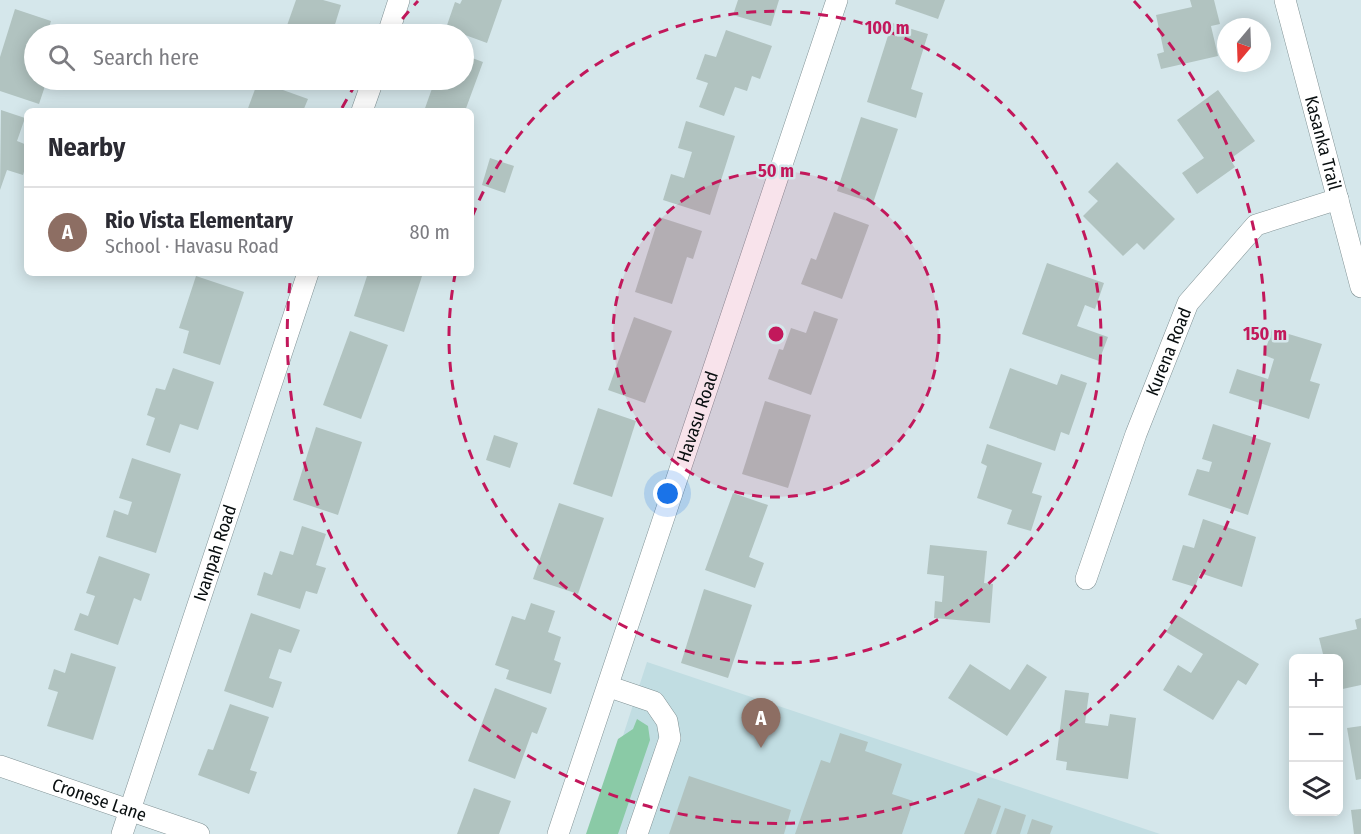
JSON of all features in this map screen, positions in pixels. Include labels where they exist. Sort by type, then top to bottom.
[{"type":"street","points":[[391,24],[399,0]]},
{"type":"street","name":"Havasu Road","points":[[558,834],[610,687],[837,0]]},
{"type":"street","name":"Kasanka Trail","points":[[1285,0],[1361,287]]},
{"type":"street","points":[[363,108],[369,90]]},
{"type":"street","name":"Kurena Road","points":[[1086,579],[1136,434],[1188,303],[1256,225],[1338,199]]},
{"type":"street","name":"Ivanpah Road","points":[[122,834],[307,276]]},
{"type":"street","points":[[610,687],[654,702],[667,721],[670,738],[637,834]]},
{"type":"street","name":"Cronese Lane","points":[[0,766],[199,834]]},
{"type":"shaded area","points":[[647,662],[1160,834],[591,834]]},
{"type":"green space","points":[[637,719],[648,726],[650,740],[618,834],[586,834],[618,739],[633,729]]},
{"type":"building","points":[[296,0],[323,0],[341,5],[335,24],[288,24]]},
{"type":"building","points":[[462,0],[502,0],[487,43],[474,38],[474,24],[447,24],[455,2],[460,4]]},
{"type":"building","points":[[738,0],[779,0],[771,26],[733,15]]},
{"type":"building","points":[[896,0],[945,0],[938,19],[895,4]]},
{"type":"building","points":[[1190,0],[1214,0],[1218,18],[1217,25],[1211,26],[1217,56],[1161,69],[1157,54],[1164,52],[1156,15],[1192,7]]},
{"type":"building","points":[[15,9],[51,21],[50,24],[24,24],[24,90],[44,90],[39,104],[0,91],[0,57]]},
{"type":"building","points":[[892,23],[928,34],[911,89],[923,93],[916,118],[867,102]]},
{"type":"building","points":[[726,30],[772,46],[760,79],[752,76],[747,91],[735,87],[724,116],[699,107],[708,83],[696,79],[705,54],[716,57]]},
{"type":"building","points":[[474,59],[483,62],[474,86]]},
{"type":"building","points":[[255,90],[283,90],[308,99],[304,108],[248,108]]},
{"type":"building","points":[[431,90],[473,90],[466,108],[425,108]]},
{"type":"building","points":[[1218,90],[1255,141],[1230,159],[1235,167],[1197,194],[1182,173],[1204,158],[1177,120]]},
{"type":"building","points":[[1,110],[24,118],[17,141],[24,144],[24,172],[23,175],[7,170],[0,190]]},
{"type":"building","points":[[861,117],[898,129],[873,203],[837,191]]},
{"type":"building","points":[[686,121],[735,136],[710,215],[663,200],[671,174],[684,178],[692,152],[678,148]]},
{"type":"building","points":[[490,158],[514,166],[505,193],[482,185]]},
{"type":"building","points":[[1117,162],[1175,219],[1144,250],[1137,243],[1123,256],[1083,216],[1098,201],[1088,192]]},
{"type":"building","points":[[834,212],[869,225],[842,299],[801,284],[811,258],[816,260]]},
{"type":"building","points":[[659,217],[702,231],[693,259],[687,257],[672,304],[635,292]]},
{"type":"building","points":[[1047,263],[1104,283],[1095,309],[1085,305],[1077,326],[1108,337],[1099,361],[1022,334]]},
{"type":"building","points":[[196,276],[244,292],[220,365],[183,353],[189,331],[179,328]]},
{"type":"building","points":[[367,276],[422,276],[404,332],[354,316]]},
{"type":"building","points":[[814,311],[838,319],[811,395],[768,379],[779,349],[783,350],[791,328],[806,333]]},
{"type":"building","points":[[634,317],[672,331],[645,403],[608,390]]},
{"type":"building","points":[[1272,329],[1322,344],[1310,381],[1320,384],[1309,419],[1229,393],[1237,369],[1268,379],[1274,359],[1264,355]]},
{"type":"building","points":[[350,331],[388,345],[361,419],[323,405]]},
{"type":"building","points":[[173,368],[214,382],[198,430],[180,424],[170,453],[146,445],[155,418],[147,415],[156,388],[165,390]]},
{"type":"building","points":[[1010,368],[1057,385],[1061,374],[1087,383],[1069,435],[1061,432],[1055,451],[989,428]]},
{"type":"building","points":[[765,401],[811,415],[788,488],[742,474]]},
{"type":"building","points":[[598,408],[636,421],[612,497],[573,484]]},
{"type":"building","points":[[1213,424],[1271,443],[1248,515],[1188,495],[1197,469],[1209,472],[1212,462],[1202,459]]},
{"type":"building","points":[[316,427],[362,442],[338,515],[293,500]]},
{"type":"building","points":[[494,435],[518,443],[510,468],[486,460]]},
{"type":"building","points":[[987,444],[1042,463],[1032,493],[1042,496],[1031,531],[1007,524],[1012,510],[977,498],[987,466],[981,463]]},
{"type":"building","points":[[132,458],[181,474],[156,553],[106,537],[114,510],[128,515],[132,502],[119,498]]},
{"type":"building","points":[[733,493],[768,505],[749,557],[764,563],[755,588],[705,570]]},
{"type":"building","points":[[559,503],[604,518],[578,594],[533,579]]},
{"type":"building","points":[[1203,519],[1256,537],[1242,587],[1200,573],[1195,587],[1172,580],[1183,545],[1194,548]]},
{"type":"building","points":[[302,526],[326,534],[316,565],[326,568],[317,594],[306,591],[300,609],[257,595],[264,572],[272,575],[280,551],[293,555]]},
{"type":"building","points":[[930,545],[987,551],[984,583],[993,584],[990,623],[934,618],[935,601],[942,602],[944,576],[927,574]]},
{"type":"building","points":[[99,556],[150,574],[141,601],[134,598],[118,645],[74,630],[80,613],[88,616],[95,596],[86,593]]},
{"type":"building","points":[[704,589],[752,605],[728,678],[681,663]]},
{"type":"building","points":[[531,603],[555,611],[548,632],[561,637],[554,660],[561,663],[551,694],[506,679],[509,670],[495,665],[512,616],[525,620]]},
{"type":"building","points":[[251,613],[300,630],[291,653],[279,649],[269,678],[282,682],[273,708],[224,691]]},
{"type":"building","points":[[1177,615],[1259,664],[1246,685],[1238,680],[1213,720],[1163,690],[1178,665],[1191,673],[1203,654],[1166,632]]},
{"type":"building","points":[[1361,618],[1361,685],[1343,689],[1343,654],[1323,654],[1319,638],[1357,629],[1355,620]]},
{"type":"building","points":[[71,653],[116,667],[93,740],[47,726],[58,692],[48,689],[54,669],[65,673]]},
{"type":"building","points":[[970,664],[1010,690],[1027,664],[1047,677],[1007,736],[948,698]]},
{"type":"building","points":[[495,688],[547,708],[537,734],[532,732],[515,779],[468,761]]},
{"type":"building","points":[[1065,690],[1089,693],[1085,723],[1108,726],[1110,714],[1136,718],[1128,779],[1066,770],[1067,762],[1056,760]]},
{"type":"building","points":[[230,704],[269,717],[250,770],[257,772],[249,794],[198,775],[208,749],[213,750]]},
{"type":"building","points":[[1361,726],[1361,779],[1356,780],[1347,728]]},
{"type":"building","points":[[840,733],[868,742],[865,751],[902,764],[892,794],[913,801],[902,834],[795,834],[821,760],[830,763]]},
{"type":"building","points":[[689,776],[791,810],[784,834],[669,834]]},
{"type":"building","points":[[474,788],[511,801],[499,834],[457,834]]},
{"type":"building","points":[[978,798],[1001,806],[991,834],[964,834]]},
{"type":"building","points":[[1005,808],[1026,815],[1020,834],[996,834]]},
{"type":"building","points":[[1361,809],[1361,834],[1354,834],[1351,810]]},
{"type":"building","points":[[1032,819],[1053,826],[1050,834],[1027,834]]},
{"type":"place","name":"Rio Vista Elementary","points":[[761,748]]}]
